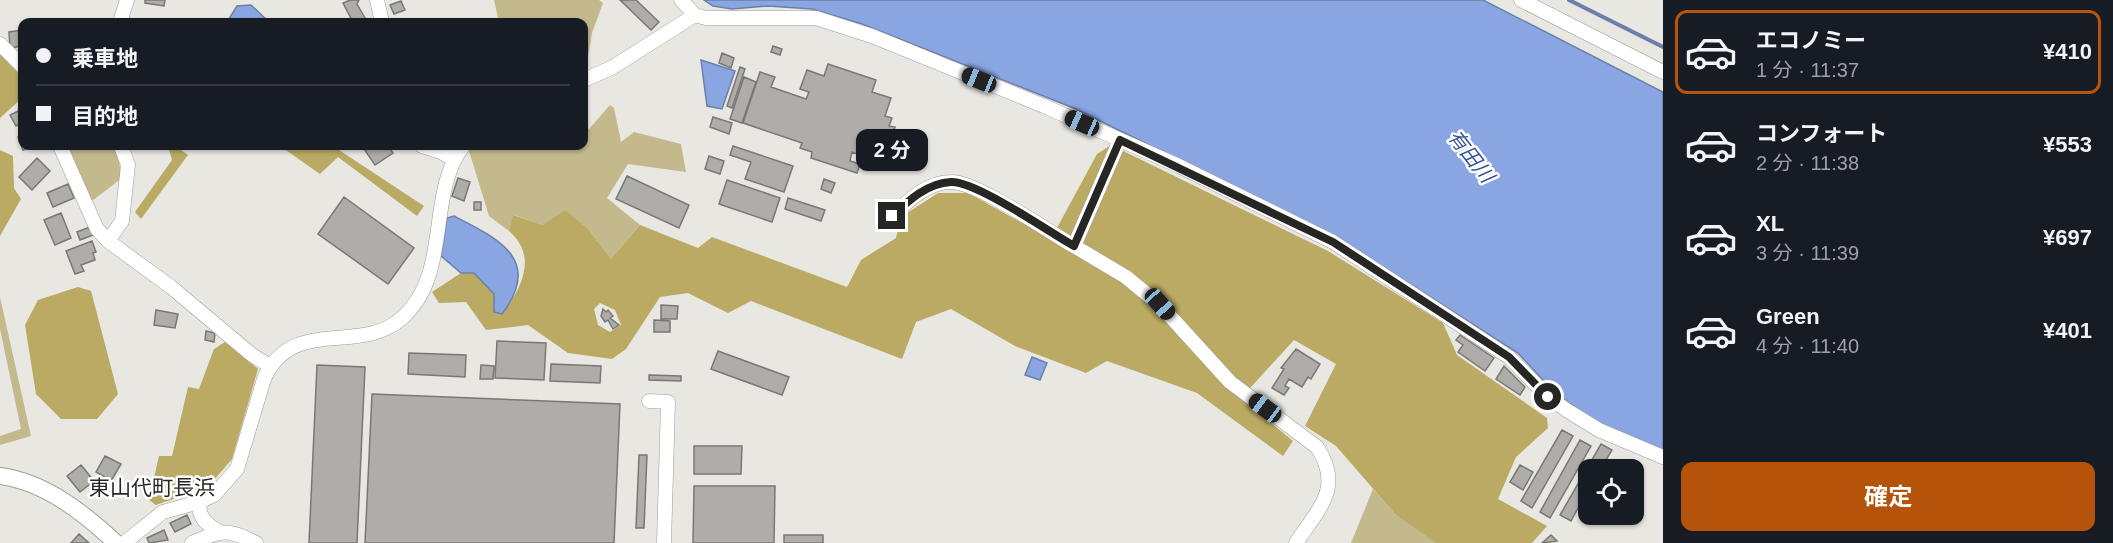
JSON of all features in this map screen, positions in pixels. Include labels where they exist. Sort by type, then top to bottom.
[{"type":"street","points":[[121,18],[127,0]]},
{"type":"street","points":[[377,0],[381,18]]},
{"type":"street","points":[[681,0],[695,15],[716,20],[789,16],[816,18],[872,36],[1120,140],[1333,242],[1509,357],[1548,397],[1568,411],[1599,430],[1663,457]]},
{"type":"street","points":[[1521,0],[1663,72]]},
{"type":"street","points":[[588,78],[613,67],[695,15]]},
{"type":"street","points":[[0,44],[18,62]]},
{"type":"street","points":[[1074,246],[1120,140]]},
{"type":"street","points":[[62,150],[97,229],[108,241],[171,287],[252,355],[270,366]]},
{"type":"street","points":[[108,241],[122,221],[128,165],[122,150]]},
{"type":"street","points":[[435,150],[453,159]]},
{"type":"street","points":[[124,543],[163,512],[199,502],[214,495],[228,482],[237,468],[270,366],[281,353],[300,342],[380,332],[402,318],[418,298],[432,268],[441,205],[453,159],[460,150]]},
{"type":"street","points":[[892,216],[915,195],[951,182],[967,185],[1126,277],[1160,304],[1230,382],[1317,447],[1325,460],[1330,477],[1326,496],[1296,543]]},
{"type":"street","points":[[649,400],[668,402],[664,543]]},
{"type":"street","points":[[0,476],[16,478],[50,492],[116,543]]},
{"type":"street","points":[[199,502],[199,513],[205,524],[218,531]]},
{"type":"street","points":[[192,543],[218,531],[233,531],[256,543]]},
{"type":"shaded area","points":[[494,0],[599,0],[603,3],[592,33],[588,57],[588,18],[498,18]]},
{"type":"shaded area","points":[[0,54],[18,73],[18,102],[0,118]]},
{"type":"shaded area","points":[[610,105],[614,108],[621,142],[634,132],[681,144],[686,172],[628,164],[607,198],[640,225],[611,259],[589,230],[543,225],[514,215],[509,231],[489,216],[470,150],[588,150],[589,129]]},
{"type":"shaded area","points":[[1111,145],[1328,251],[1443,323],[1457,355],[1547,418],[1548,428],[1516,457],[1498,499],[1547,526],[1532,543],[1435,543],[1396,515],[1336,446],[1305,426],[1336,364],[1294,340],[1241,398],[1293,441],[1283,456],[1197,393],[1107,361],[1086,373],[1015,346],[951,309],[916,322],[902,359],[751,301],[728,313],[688,293],[660,297],[626,349],[612,359],[568,353],[528,325],[486,330],[466,302],[439,303],[432,292],[461,273],[474,273],[494,294],[502,314],[516,294],[524,272],[523,251],[509,231],[513,215],[543,225],[565,210],[589,230],[611,259],[640,225],[698,248],[712,237],[847,287],[861,260],[896,238],[901,217],[938,193],[968,193],[1051,239],[1097,154]],"holes":[[[600,303],[615,310],[621,325],[610,332],[598,325],[594,309]]]},
{"type":"shaded area","points":[[0,150],[13,156],[14,188],[21,199],[0,236]]},
{"type":"shaded area","points":[[67,150],[117,150],[122,178],[88,204]]},
{"type":"shaded area","points":[[169,150],[181,150],[188,155],[141,219],[135,212],[172,160]]},
{"type":"shaded area","points":[[286,150],[339,150],[424,206],[417,216],[338,157],[320,174]]},
{"type":"shaded area","points":[[78,287],[91,291],[118,394],[97,419],[61,419],[36,394],[25,325],[38,300]]},
{"type":"shaded area","points":[[0,297],[31,436],[0,445],[0,436],[21,429],[0,329]]},
{"type":"shaded area","points":[[225,342],[258,369],[232,459],[208,487],[156,505],[149,500],[159,456],[172,456],[188,387],[199,389],[214,349]]},
{"type":"shaded area","points":[[1373,489],[1396,515],[1435,543],[1351,543]]},
{"type":"water","name":"有田川","points":[[704,0],[1483,0],[1663,92],[1663,450],[1593,420],[1554,392],[1518,353],[1341,240],[1076,109],[862,24],[812,9],[768,6],[732,9],[713,6]]},
{"type":"water","points":[[251,5],[265,18],[230,18],[237,6]]},
{"type":"water","points":[[701,60],[735,71],[722,109],[707,106]]},
{"type":"water","points":[[454,216],[500,243],[517,265],[518,279],[514,295],[502,314],[494,312],[494,294],[474,273],[461,273],[441,256],[447,218]]},
{"type":"water","points":[[1032,357],[1047,363],[1040,380],[1025,375]]},
{"type":"building","points":[[145,0],[165,0],[164,6],[145,3]]},
{"type":"building","points":[[359,0],[357,4],[365,18],[351,18],[343,3]]},
{"type":"building","points":[[620,0],[636,0],[659,22],[651,30]]},
{"type":"building","points":[[401,1],[405,10],[394,14],[390,5]]},
{"type":"building","points":[[18,31],[18,47],[10,48],[9,32]]},
{"type":"building","points":[[773,46],[782,49],[780,55],[771,52]]},
{"type":"building","points":[[722,53],[734,58],[731,68],[719,63]]},
{"type":"building","points":[[828,64],[876,80],[872,92],[891,98],[885,116],[892,118],[889,126],[895,127],[883,163],[852,152],[850,161],[860,164],[857,173],[811,158],[812,152],[800,148],[802,143],[743,123],[760,72],[775,77],[771,87],[806,99],[809,92],[800,89],[807,70],[824,76]]},
{"type":"building","points":[[740,67],[745,69],[732,108],[727,106]]},
{"type":"building","points":[[744,77],[756,82],[742,123],[730,119]]},
{"type":"building","points":[[18,111],[18,125],[16,126],[10,115]]},
{"type":"building","points":[[713,117],[732,123],[729,134],[710,127]]},
{"type":"building","points":[[733,146],[793,166],[784,192],[745,179],[751,162],[730,155]]},
{"type":"building","points":[[365,150],[391,150],[393,153],[375,165]]},
{"type":"building","points":[[709,156],[724,161],[720,174],[705,169]]},
{"type":"building","points":[[37,158],[50,171],[32,190],[19,177]]},
{"type":"building","points":[[627,176],[689,205],[679,228],[616,199]]},
{"type":"building","points":[[458,178],[470,182],[464,201],[452,196]]},
{"type":"building","points":[[824,179],[835,183],[831,193],[821,189]]},
{"type":"building","points":[[727,180],[780,198],[772,222],[719,204]]},
{"type":"building","points":[[68,184],[74,198],[53,207],[47,193]]},
{"type":"building","points":[[344,197],[414,248],[388,284],[318,234]]},
{"type":"building","points":[[788,198],[825,210],[821,221],[785,209]]},
{"type":"building","points":[[474,202],[481,202],[481,210],[474,210]]},
{"type":"building","points":[[61,213],[71,238],[55,245],[44,220]]},
{"type":"building","points":[[90,227],[93,235],[80,240],[77,232]]},
{"type":"building","points":[[92,241],[96,252],[93,253],[95,260],[81,265],[84,271],[75,274],[66,251]]},
{"type":"building","points":[[661,305],[678,306],[677,319],[661,319]]},
{"type":"building","points":[[603,309],[606,312],[608,310],[613,316],[610,318],[619,325],[613,329],[608,320],[605,322],[601,316]]},
{"type":"building","points":[[156,310],[178,314],[175,328],[154,325]]},
{"type":"building","points":[[654,320],[670,321],[670,332],[654,332]]},
{"type":"building","points":[[206,331],[215,333],[214,342],[205,340]]},
{"type":"building","points":[[1460,335],[1494,358],[1485,371],[1458,352],[1463,345],[1456,340]]},
{"type":"building","points":[[497,341],[546,343],[544,380],[495,378]]},
{"type":"building","points":[[1296,349],[1320,364],[1311,379],[1308,377],[1302,387],[1289,379],[1285,386],[1289,388],[1284,395],[1272,388],[1284,369],[1281,368]]},
{"type":"building","points":[[718,351],[789,377],[782,395],[711,369]]},
{"type":"building","points":[[409,353],[466,355],[465,377],[408,374]]},
{"type":"building","points":[[551,364],[601,366],[600,383],[550,381]]},
{"type":"building","points":[[317,365],[365,367],[357,543],[309,543]]},
{"type":"building","points":[[481,365],[494,366],[493,379],[480,379]]},
{"type":"building","points":[[1504,366],[1525,387],[1520,395],[1496,379]]},
{"type":"building","points":[[649,375],[681,376],[681,381],[649,380]]},
{"type":"building","points":[[372,394],[620,404],[614,543],[365,543]]},
{"type":"building","points":[[1562,430],[1573,436],[1532,508],[1521,501]]},
{"type":"building","points":[[1580,440],[1591,446],[1584,459],[1578,459],[1578,469],[1550,518],[1540,512]]},
{"type":"building","points":[[1601,444],[1612,450],[1607,459],[1592,459]]},
{"type":"building","points":[[694,446],[742,446],[741,474],[694,474]]},
{"type":"building","points":[[639,455],[647,455],[644,528],[636,528]]},
{"type":"building","points":[[105,456],[121,464],[111,481],[96,472]]},
{"type":"building","points":[[81,465],[94,481],[80,492],[67,476]]},
{"type":"building","points":[[1520,465],[1533,472],[1523,490],[1510,482]]},
{"type":"building","points":[[1578,484],[1578,508],[1571,521],[1560,515]]},
{"type":"building","points":[[694,486],[775,486],[774,543],[693,543]]},
{"type":"building","points":[[187,515],[191,524],[175,532],[170,523]]},
{"type":"building","points":[[164,530],[168,540],[149,543],[147,538]]},
{"type":"building","points":[[79,534],[89,543],[71,543]]},
{"type":"building","points":[[784,535],[823,535],[823,543],[784,543]]},
{"type":"building","points":[[1551,535],[1557,541],[1542,543]]},
{"type":"waterway","points":[[1569,0],[1663,47]]},
{"type":"district","name":"東山代町長浜","points":[[152,488]]},
{"type":"route","points":[[892,216],[915,195],[937,185],[951,182],[967,185],[996,200],[1074,246],[1120,140],[1179,166],[1333,242],[1509,357],[1548,397]]}]
